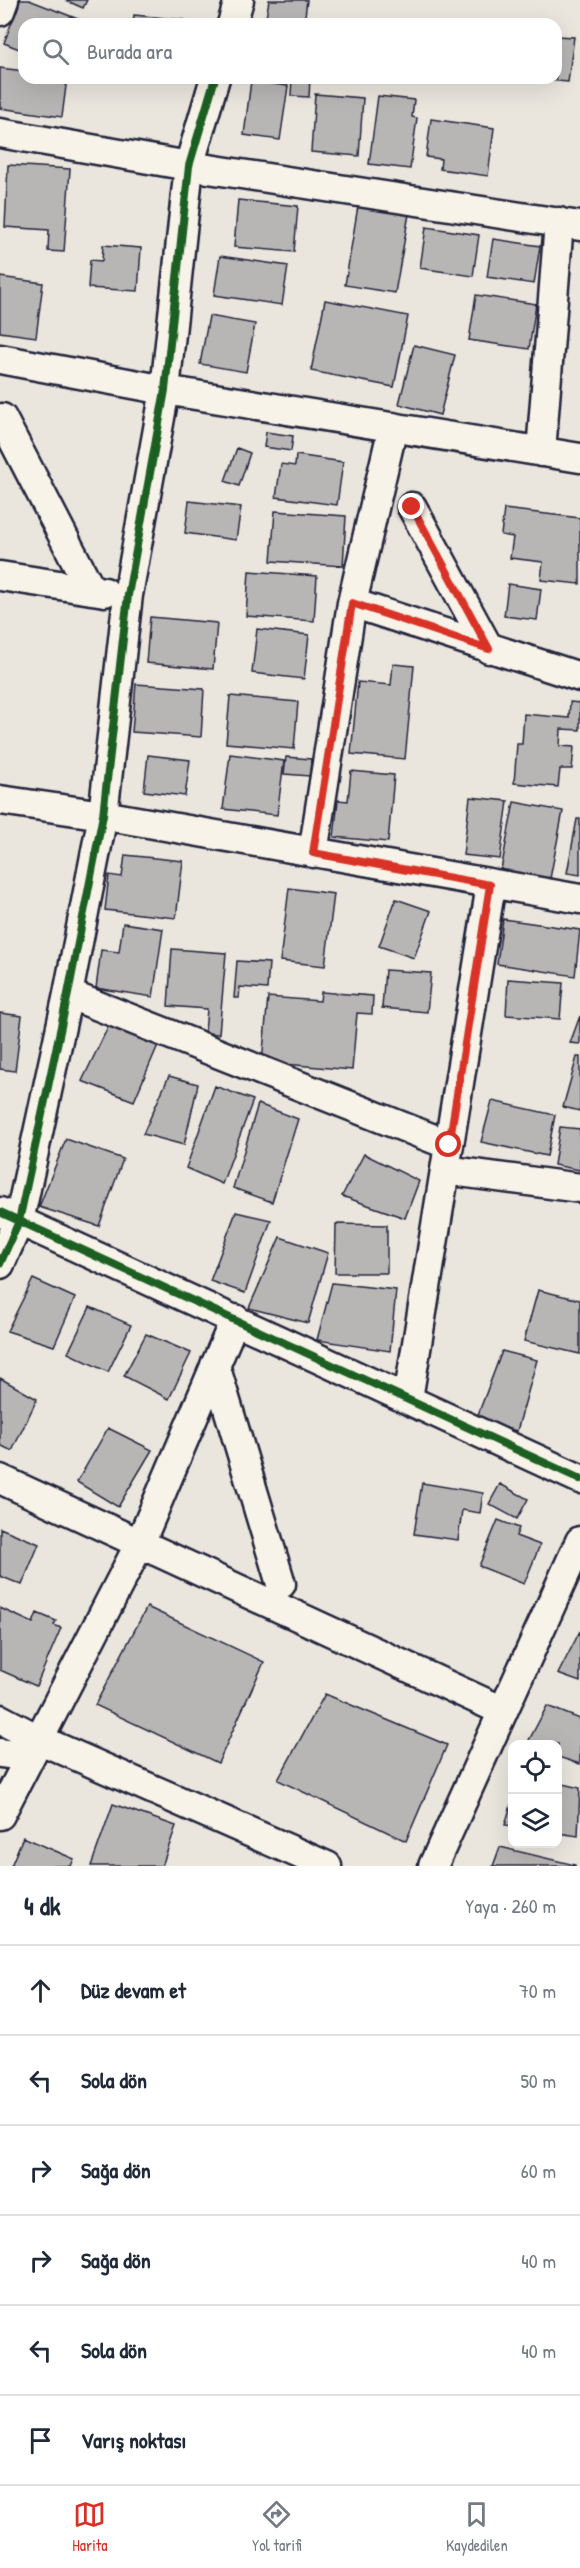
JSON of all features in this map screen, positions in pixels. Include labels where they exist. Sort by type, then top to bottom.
[{"type":"street","points":[[0,11],[4,0]]},
{"type":"street","points":[[234,18],[239,0]]},
{"type":"street","points":[[0,1264],[68,994],[103,815],[128,596],[165,390],[189,166],[213,84]]},
{"type":"street","points":[[0,132],[189,166],[569,224],[541,452]]},
{"type":"street","points":[[0,358],[165,390],[580,458]]},
{"type":"street","points":[[2,418],[91,590]]},
{"type":"street","points":[[313,853],[352,603],[393,427]]},
{"type":"street","points":[[412,507],[489,649]]},
{"type":"street","points":[[0,576],[128,596]]},
{"type":"street","points":[[352,603],[580,677]]},
{"type":"street","points":[[0,800],[103,815],[490,885],[580,899]]},
{"type":"street","points":[[408,1399],[490,885]]},
{"type":"street","points":[[68,994],[447,1157],[580,1188]]},
{"type":"street","points":[[10,1217],[580,1479]]},
{"type":"street","points":[[0,1815],[140,1543],[235,1319]]},
{"type":"street","points":[[215,1365],[281,1584]]},
{"type":"street","points":[[0,1479],[503,1711]]},
{"type":"street","points":[[433,1866],[580,1541]]},
{"type":"street","points":[[0,1719],[33,1748],[327,1866]]},
{"type":"street","points":[[0,1753],[33,1748]]},
{"type":"building","points":[[20,0],[29,0],[76,18],[18,18],[18,49],[4,43]]},
{"type":"building","points":[[65,0],[87,0],[83,8]]},
{"type":"building","points":[[269,0],[307,0],[305,18],[266,18]]},
{"type":"building","points":[[134,15],[165,18],[134,18]]},
{"type":"building","points":[[562,36],[574,37],[568,82],[562,81]]},
{"type":"building","points":[[0,68],[18,70],[18,84],[66,84],[62,117],[0,108]]},
{"type":"building","points":[[251,84],[288,86],[280,140],[244,135]]},
{"type":"building","points":[[292,84],[310,84],[309,97],[291,96]]},
{"type":"building","points":[[315,94],[363,98],[359,156],[311,152]]},
{"type":"building","points":[[378,96],[414,100],[412,117],[417,118],[410,169],[369,164]]},
{"type":"building","points":[[431,119],[494,128],[488,176],[440,169],[441,159],[426,157]]},
{"type":"building","points":[[8,165],[70,169],[64,252],[48,251],[49,230],[5,227]]},
{"type":"building","points":[[238,200],[298,206],[294,252],[234,247]]},
{"type":"building","points":[[358,206],[409,214],[395,293],[345,285]]},
{"type":"building","points":[[426,227],[479,235],[473,276],[420,268]]},
{"type":"building","points":[[493,239],[540,246],[534,284],[487,277]]},
{"type":"building","points":[[103,245],[141,248],[138,291],[88,288],[90,260],[102,261]]},
{"type":"building","points":[[220,256],[288,266],[282,305],[214,295]]},
{"type":"building","points":[[0,277],[43,283],[36,337],[0,332]]},
{"type":"building","points":[[476,295],[536,304],[529,349],[469,340]]},
{"type":"building","points":[[325,300],[408,316],[394,387],[311,371]]},
{"type":"building","points":[[209,316],[255,324],[246,372],[200,364]]},
{"type":"building","points":[[414,345],[455,355],[440,415],[399,404]]},
{"type":"building","points":[[266,432],[293,436],[291,451],[264,447]]},
{"type":"building","points":[[237,448],[250,453],[239,486],[225,481]]},
{"type":"building","points":[[296,455],[343,462],[337,505],[276,497],[281,464],[295,466]]},
{"type":"building","points":[[189,501],[241,507],[236,540],[185,533]]},
{"type":"building","points":[[504,509],[580,518],[580,584],[541,580],[543,562],[510,558],[513,537],[501,535]]},
{"type":"building","points":[[275,511],[346,516],[343,566],[271,561]]},
{"type":"building","points":[[249,571],[317,576],[314,621],[246,616]]},
{"type":"building","points":[[508,584],[541,589],[537,620],[504,616]]},
{"type":"building","points":[[150,617],[217,623],[213,669],[146,663]]},
{"type":"building","points":[[257,629],[309,635],[304,679],[252,673]]},
{"type":"building","points":[[393,664],[414,666],[405,759],[351,754],[358,682],[391,685]]},
{"type":"building","points":[[136,684],[204,689],[201,737],[132,732]]},
{"type":"building","points":[[230,696],[298,702],[294,749],[226,743]]},
{"type":"building","points":[[570,702],[580,703],[580,730],[561,729],[560,746],[574,747],[572,769],[560,769],[558,787],[514,783],[517,744],[522,744],[524,714],[569,718]]},
{"type":"building","points":[[230,754],[284,761],[277,815],[223,809]]},
{"type":"building","points":[[148,755],[190,760],[185,796],[144,791]]},
{"type":"building","points":[[286,757],[311,759],[310,776],[284,774]]},
{"type":"building","points":[[351,771],[394,775],[388,842],[334,837],[338,800],[348,801]]},
{"type":"building","points":[[470,797],[508,801],[500,859],[463,855]]},
{"type":"building","points":[[514,802],[563,811],[549,884],[500,875]]},
{"type":"building","points":[[577,819],[580,819],[580,875],[567,873]]},
{"type":"building","points":[[125,855],[183,861],[176,918],[105,910],[109,875],[122,877]]},
{"type":"building","points":[[289,888],[334,894],[325,966],[280,961]]},
{"type":"building","points":[[396,899],[431,911],[414,958],[379,946]]},
{"type":"building","points":[[503,919],[580,930],[575,976],[497,964]]},
{"type":"building","points":[[123,923],[163,929],[153,997],[96,988],[101,950],[119,952]]},
{"type":"building","points":[[172,949],[226,953],[219,1034],[205,1033],[207,1009],[168,1006]]},
{"type":"building","points":[[237,961],[269,963],[267,989],[240,987],[239,998],[234,998]]},
{"type":"building","points":[[385,970],[431,973],[427,1012],[382,1008]]},
{"type":"building","points":[[508,979],[563,983],[560,1019],[506,1015]]},
{"type":"building","points":[[321,992],[373,996],[372,1014],[357,1013],[352,1070],[262,1062],[268,997],[320,1001]]},
{"type":"building","points":[[0,1013],[22,1016],[15,1071],[0,1069]]},
{"type":"building","points":[[580,1016],[580,1044],[570,1043]]},
{"type":"building","points":[[109,1025],[158,1045],[134,1101],[82,1081]]},
{"type":"building","points":[[577,1057],[580,1057],[580,1111],[563,1107]]},
{"type":"building","points":[[169,1076],[198,1084],[184,1145],[143,1134]]},
{"type":"building","points":[[215,1086],[253,1100],[222,1184],[186,1168]]},
{"type":"building","points":[[492,1101],[555,1115],[547,1156],[481,1142]]},
{"type":"building","points":[[258,1104],[298,1119],[272,1202],[233,1188]]},
{"type":"building","points":[[560,1127],[580,1129],[580,1170],[554,1165]]},
{"type":"building","points":[[66,1139],[123,1159],[99,1226],[39,1207]]},
{"type":"building","points":[[364,1154],[419,1181],[405,1218],[342,1196]]},
{"type":"building","points":[[236,1212],[271,1220],[245,1293],[210,1281]]},
{"type":"building","points":[[336,1224],[387,1225],[387,1273],[335,1273]]},
{"type":"building","points":[[280,1237],[328,1253],[308,1323],[249,1308]]},
{"type":"building","points":[[33,1279],[75,1298],[54,1346],[7,1331]]},
{"type":"building","points":[[332,1283],[396,1290],[390,1351],[317,1340]]},
{"type":"building","points":[[538,1290],[580,1300],[580,1354],[524,1341]]},
{"type":"building","points":[[90,1307],[131,1325],[108,1372],[68,1353]]},
{"type":"building","points":[[146,1334],[191,1353],[169,1399],[124,1376]]},
{"type":"building","points":[[502,1351],[537,1360],[517,1431],[476,1420]]},
{"type":"building","points":[[0,1378],[37,1399],[12,1451],[0,1445]]},
{"type":"building","points":[[108,1428],[152,1450],[118,1507],[77,1482]]},
{"type":"building","points":[[422,1483],[483,1493],[480,1513],[462,1510],[458,1540],[414,1534]]},
{"type":"building","points":[[500,1484],[528,1499],[517,1519],[489,1504]]},
{"type":"building","points":[[498,1520],[519,1528],[516,1536],[540,1545],[524,1584],[479,1566]]},
{"type":"building","points":[[0,1528],[39,1544],[22,1585],[0,1576]]},
{"type":"building","points":[[147,1607],[264,1662],[218,1763],[95,1705]]},
{"type":"building","points":[[0,1608],[33,1623],[37,1613],[56,1621],[54,1625],[61,1628],[36,1686],[0,1670]]},
{"type":"building","points":[[580,1631],[580,1682],[558,1674]]},
{"type":"building","points":[[325,1694],[447,1745],[406,1841],[278,1780]]},
{"type":"building","points":[[547,1706],[580,1719],[580,1764],[562,1758],[562,1740],[529,1740]]},
{"type":"building","points":[[562,1784],[580,1788],[578,1836],[562,1834]]},
{"type":"building","points":[[113,1804],[176,1826],[162,1866],[91,1866]]},
{"type":"building","points":[[23,1837],[74,1859],[71,1866],[11,1866]]},
{"type":"building","points":[[500,1847],[575,1865],[575,1866],[493,1866]]},
{"type":"cycle path","points":[[0,1264],[19,1221],[68,994],[103,815],[128,595],[165,390],[189,166],[213,84]]},
{"type":"cycle path","points":[[0,1212],[580,1479]]},
{"type":"route","points":[[412,507],[489,649],[352,603],[313,853],[490,885],[449,1145]]}]
